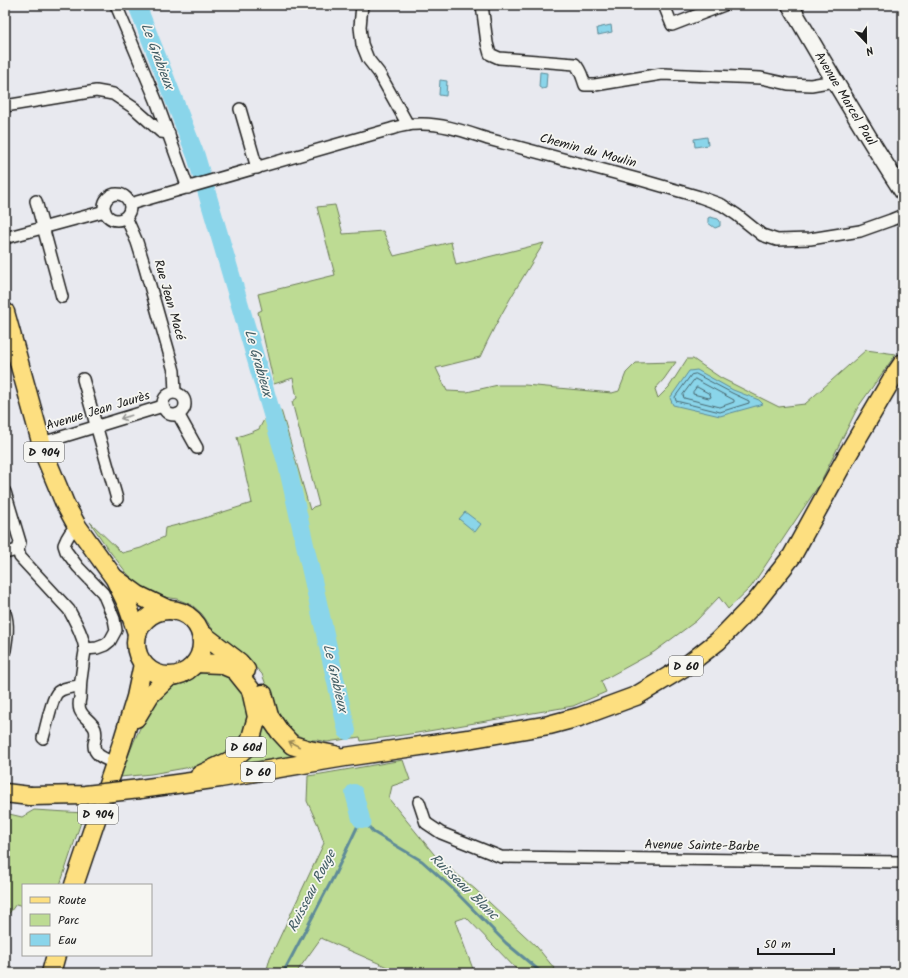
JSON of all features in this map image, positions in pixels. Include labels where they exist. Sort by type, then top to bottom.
[{"type":"main road","name":"Avenue Marcel Paul","points":[[790,5],[834,82],[903,192]]},
{"type":"main road","name":"D 904","points":[[6,318],[45,456],[65,504],[78,526],[115,578],[127,604],[137,633]]},
{"type":"main road","name":"D 60","points":[[5,793],[30,796],[85,795],[220,778],[549,725],[579,717],[636,696],[686,666],[718,641],[755,603],[792,556],[848,454],[903,363]]},
{"type":"main road","name":"D 904","points":[[115,578],[138,595],[168,610]]},
{"type":"main road","points":[[168,610],[179,611],[196,623],[201,633],[203,643],[201,653],[196,663],[189,670],[179,675],[169,676],[154,673],[143,664],[138,654],[136,644],[137,633],[149,616],[158,612],[168,610]]},
{"type":"main road","points":[[201,633],[239,662],[262,690],[269,716],[280,732],[292,745],[345,757]]},
{"type":"main road","name":"D 60d","points":[[171,785],[207,772],[232,760],[248,745],[257,717],[251,690],[235,670],[221,664],[196,663]]},
{"type":"main road","name":"D 904","points":[[74,884],[122,743],[136,697],[143,664]]},
{"type":"main road","name":"D 904","points":[[122,743],[150,695],[169,676]]},
{"type":"street","points":[[116,5],[191,187]]},
{"type":"street","points":[[362,5],[360,27],[362,44],[368,59],[379,73],[408,125]]},
{"type":"street","points":[[482,5],[487,44],[490,54],[500,58],[575,64],[580,68],[585,85],[662,74],[761,78],[788,84],[811,85],[834,82]]},
{"type":"street","points":[[664,5],[672,25],[724,5]]},
{"type":"street","points":[[5,106],[96,91],[113,94],[134,108],[161,132],[169,133]]},
{"type":"street","points":[[240,109],[257,168]]},
{"type":"street","name":"Chemin du Moulin","points":[[130,204],[391,129],[419,124],[438,125],[463,131],[700,197],[722,205],[762,235],[777,240],[810,239],[860,231],[903,215]]},
{"type":"street","points":[[114,195],[126,198],[130,204],[126,217],[118,220],[110,218],[105,211],[105,203],[114,195]]},
{"type":"street","points":[[36,201],[62,297]]},
{"type":"street","points":[[5,238],[105,211]]},
{"type":"street","name":"Rue Jean Macé","points":[[126,217],[144,261],[174,371],[175,393]]},
{"type":"street","points":[[83,379],[117,499]]},
{"type":"street","points":[[185,408],[175,415],[171,414],[164,409],[163,401],[170,394],[175,393],[182,397],[197,448]]},
{"type":"street","name":"Avenue Jean Jaurès","points":[[42,443],[163,406]]},
{"type":"street","points":[[5,492],[20,542],[18,550],[20,557],[69,610],[81,634],[85,649],[80,686],[80,710],[82,716],[95,728],[96,733],[94,745],[98,756],[115,763]]},
{"type":"street","points":[[78,526],[68,535],[64,545],[66,551],[103,593],[114,619],[116,630],[110,641],[105,645],[97,648],[85,649]]},
{"type":"street","points":[[5,553],[18,550]]},
{"type":"street","points":[[5,613],[7,625],[5,650]]},
{"type":"street","points":[[43,738],[56,695],[59,691],[64,689],[80,686]]},
{"type":"street","name":"Avenue Sainte-Barbe","points":[[419,802],[426,823],[442,833],[501,857],[903,862]]},
{"type":"green space","points":[[335,205],[343,234],[383,231],[394,256],[451,242],[456,265],[544,243],[502,313],[480,357],[436,368],[447,391],[467,392],[498,385],[525,385],[612,393],[619,391],[626,373],[636,363],[676,362],[655,389],[658,398],[669,387],[687,359],[693,359],[721,378],[779,407],[805,404],[866,350],[896,354],[858,407],[819,485],[751,587],[728,609],[719,597],[696,621],[654,652],[601,681],[606,692],[573,706],[417,733],[361,741],[360,737],[327,742],[308,740],[290,732],[280,720],[262,674],[244,655],[225,642],[213,630],[202,614],[192,605],[177,599],[160,596],[139,586],[108,549],[90,522],[122,553],[141,548],[164,537],[165,528],[201,519],[252,503],[237,437],[259,429],[266,416],[281,410],[310,510],[319,505],[292,402],[297,398],[293,378],[274,384],[258,312],[262,310],[258,294],[335,275],[317,207]]},
{"type":"green space","points":[[213,670],[235,678],[250,702],[245,737],[223,758],[197,766],[151,774],[120,777],[140,728],[155,702],[171,687],[185,683],[199,674]]},
{"type":"green space","points":[[263,724],[299,756],[238,766]]},
{"type":"green space","points":[[403,760],[410,780],[392,786],[389,799],[438,859],[475,889],[537,947],[558,973],[520,973],[466,917],[455,921],[473,969],[470,973],[401,973],[321,938],[296,973],[266,973],[270,958],[324,843],[307,801],[308,776]]},
{"type":"green space","points":[[34,810],[84,813],[60,884],[22,884],[22,906],[16,904],[5,919],[5,813],[22,817]]},
{"type":"water","points":[[611,25],[612,32],[598,35],[597,28]]},
{"type":"water","points":[[540,72],[547,73],[546,88],[542,89],[539,87]]},
{"type":"water","points":[[440,80],[447,81],[446,96],[439,95]]},
{"type":"water","points":[[707,137],[708,145],[695,147],[694,139]]},
{"type":"water","points":[[708,218],[718,219],[720,221],[720,226],[715,228],[708,223]]},
{"type":"water","points":[[697,370],[733,390],[759,400],[763,404],[720,416],[673,405],[670,398],[689,371]]},
{"type":"water","points":[[465,512],[481,524],[475,532],[459,519]]},
{"type":"waterway","name":"Le Grabieux","points":[[137,5],[196,156],[287,465],[347,731]]},
{"type":"waterway","name":"Le Grabieux","points":[[354,793],[361,819]]},
{"type":"waterway","name":"Ruisseau Rouge","points":[[283,973],[334,876],[361,819]]},
{"type":"waterway","name":"Ruisseau Rouge","points":[[361,819],[366,823]]},
{"type":"waterway","name":"Ruisseau Blanc","points":[[366,823],[373,832],[422,861],[452,888],[506,943],[542,973]]}]
